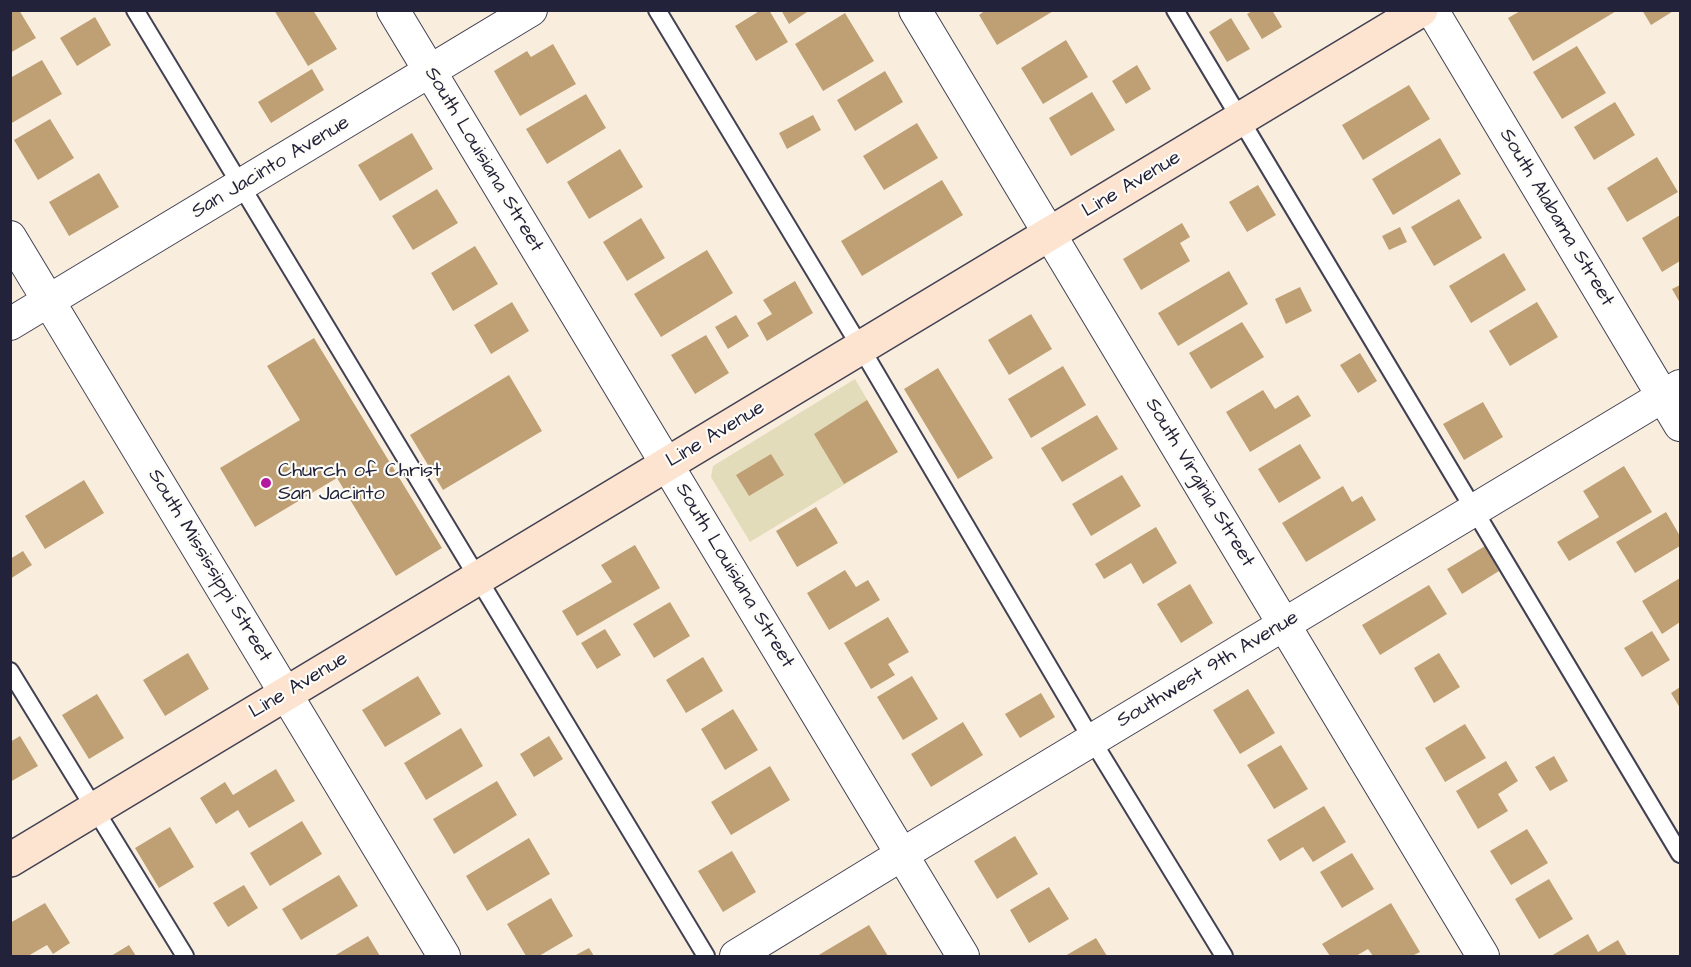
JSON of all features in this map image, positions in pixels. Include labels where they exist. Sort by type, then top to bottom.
[{"type":"main road","name":"Line Avenue","points":[[10,860],[1421,10]]},
{"type":"street","name":"South Louisiana Street","points":[[393,10],[963,957]]},
{"type":"street","name":"San Jacinto Avenue","points":[[10,324],[531,10]]},
{"type":"street","name":"South Virginia Street","points":[[915,10],[1483,957]]},
{"type":"street","name":"South Alabama Street","points":[[1432,10],[1672,391],[1680,425]]},
{"type":"street","name":"South Mississippi Street","points":[[10,237],[444,957]]},
{"type":"street","name":"Southwest 9th Avenue","points":[[736,957],[1672,391]]},
{"type":"lane","points":[[135,10],[706,957]]},
{"type":"lane","points":[[657,10],[1224,957]]},
{"type":"lane","points":[[1175,10],[1680,854]]},
{"type":"lane","points":[[10,671],[185,957]]},
{"type":"shaded area","points":[[855,379],[898,452],[750,542],[711,477],[713,466]]},
{"type":"building","points":[[10,10],[19,10],[36,38],[10,53]]},
{"type":"building","points":[[274,10],[313,10],[337,49],[308,66]]},
{"type":"building","points":[[761,10],[769,10],[788,42],[756,61],[735,26]]},
{"type":"building","points":[[781,10],[810,10],[789,24]]},
{"type":"building","points":[[986,10],[1055,10],[997,45],[979,15]]},
{"type":"building","points":[[1254,10],[1272,10],[1282,27],[1262,39],[1247,14]]},
{"type":"building","points":[[1522,10],[1618,10],[1533,61],[1508,18]]},
{"type":"building","points":[[1642,10],[1675,10],[1651,25]]},
{"type":"building","points":[[845,13],[874,61],[823,91],[795,44]]},
{"type":"building","points":[[95,17],[111,45],[77,66],[60,38]]},
{"type":"building","points":[[1231,18],[1250,49],[1227,62],[1209,32]]},
{"type":"building","points":[[1066,40],[1088,77],[1043,104],[1021,68]]},
{"type":"building","points":[[553,44],[576,84],[520,116],[494,71],[527,51],[531,57]]},
{"type":"building","points":[[1577,46],[1606,93],[1562,119],[1533,72]]},
{"type":"building","points":[[42,60],[62,94],[10,124],[10,78]]},
{"type":"building","points":[[1137,65],[1151,89],[1126,104],[1112,81]]},
{"type":"building","points":[[312,69],[324,90],[271,123],[258,102]]},
{"type":"building","points":[[885,71],[903,102],[855,131],[837,100]]},
{"type":"building","points":[[1409,85],[1430,119],[1363,160],[1342,125]]},
{"type":"building","points":[[1092,92],[1115,130],[1071,156],[1049,118]]},
{"type":"building","points":[[586,94],[606,128],[547,164],[526,129]]},
{"type":"building","points":[[1615,102],[1635,135],[1594,160],[1574,127]]},
{"type":"building","points":[[813,115],[821,130],[787,149],[779,133]]},
{"type":"building","points":[[50,119],[74,158],[38,180],[14,140]]},
{"type":"building","points":[[917,123],[938,158],[884,190],[863,156]]},
{"type":"building","points":[[412,133],[433,169],[380,201],[358,165]]},
{"type":"building","points":[[1440,138],[1461,174],[1393,215],[1372,179]]},
{"type":"building","points":[[620,149],[643,187],[589,219],[567,182]]},
{"type":"building","points":[[1657,157],[1678,192],[1627,222],[1607,188]]},
{"type":"building","points":[[99,173],[119,207],[69,236],[49,202]]},
{"type":"building","points":[[942,180],[963,215],[862,276],[841,241]]},
{"type":"building","points":[[1258,185],[1276,215],[1247,232],[1229,202]]},
{"type":"building","points":[[437,189],[458,223],[413,250],[392,216]]},
{"type":"building","points":[[1459,199],[1482,238],[1434,266],[1411,227]]},
{"type":"building","points":[[1680,215],[1680,261],[1662,272],[1642,238]]},
{"type":"building","points":[[641,218],[665,258],[627,281],[603,242]]},
{"type":"building","points":[[1182,223],[1190,237],[1180,243],[1190,261],[1141,290],[1123,259]]},
{"type":"building","points":[[1400,227],[1407,242],[1389,250],[1382,236]]},
{"type":"building","points":[[475,246],[498,284],[453,311],[431,273]]},
{"type":"building","points":[[707,250],[733,293],[661,337],[634,294]]},
{"type":"building","points":[[1504,253],[1526,290],[1471,323],[1449,286]]},
{"type":"building","points":[[1229,271],[1248,304],[1178,346],[1158,313]]},
{"type":"building","points":[[795,281],[813,313],[767,341],[757,323],[772,314],[763,300]]},
{"type":"building","points":[[1680,285],[1680,303],[1672,289]]},
{"type":"building","points":[[1300,287],[1312,311],[1286,324],[1275,299]]},
{"type":"building","points":[[512,302],[529,331],[491,354],[474,325]]},
{"type":"building","points":[[1537,302],[1558,337],[1510,366],[1489,331]]},
{"type":"building","points":[[1031,314],[1052,349],[1009,375],[988,340]]},
{"type":"building","points":[[736,315],[749,336],[728,349],[715,327]]},
{"type":"building","points":[[1242,322],[1264,357],[1211,389],[1189,353]]},
{"type":"building","points":[[706,335],[729,373],[695,394],[671,355]]},
{"type":"building","points":[[314,338],[442,548],[396,576],[337,478],[255,527],[220,468],[300,420],[267,366]]},
{"type":"building","points":[[1360,353],[1377,381],[1358,393],[1340,365]]},
{"type":"building","points":[[1063,366],[1086,405],[1031,438],[1008,399]]},
{"type":"building","points":[[938,368],[993,458],[958,479],[904,389]]},
{"type":"building","points":[[509,375],[542,431],[443,490],[410,435]]},
{"type":"building","points":[[1263,390],[1275,409],[1298,395],[1311,416],[1250,452],[1226,412]]},
{"type":"building","points":[[867,400],[898,452],[844,484],[814,434]]},
{"type":"building","points":[[1483,402],[1503,437],[1464,460],[1443,424]]},
{"type":"building","points":[[1097,415],[1118,449],[1062,482],[1041,448]]},
{"type":"building","points":[[1300,444],[1321,478],[1279,503],[1258,469]]},
{"type":"building","points":[[771,454],[784,475],[749,496],[736,475]]},
{"type":"building","points":[[1624,466],[1652,512],[1569,561],[1557,542],[1599,517],[1583,491]]},
{"type":"building","points":[[1122,475],[1141,506],[1091,536],[1072,504]]},
{"type":"building","points":[[84,480],[104,513],[45,549],[25,516]]},
{"type":"building","points":[[1343,486],[1352,502],[1362,496],[1376,520],[1306,562],[1282,523]]},
{"type":"building","points":[[816,507],[838,543],[797,567],[776,531]]},
{"type":"building","points":[[1666,512],[1680,536],[1680,546],[1635,573],[1616,542]]},
{"type":"building","points":[[1156,527],[1177,563],[1143,584],[1131,563],[1104,579],[1095,564]]},
{"type":"building","points":[[635,545],[660,588],[577,636],[562,611],[612,582],[601,565]]},
{"type":"building","points":[[1485,546],[1499,571],[1462,594],[1447,569]]},
{"type":"building","points":[[23,551],[32,565],[10,579],[10,559]]},
{"type":"building","points":[[845,570],[856,587],[868,580],[880,600],[829,630],[807,593]]},
{"type":"building","points":[[1680,578],[1680,622],[1662,634],[1642,601]]},
{"type":"building","points":[[1190,584],[1213,623],[1181,643],[1157,604]]},
{"type":"building","points":[[1429,585],[1447,614],[1380,655],[1362,625]]},
{"type":"building","points":[[670,602],[690,636],[654,658],[633,624]]},
{"type":"building","points":[[888,617],[909,652],[888,664],[895,675],[871,689],[844,643]]},
{"type":"building","points":[[605,629],[621,655],[597,669],[581,643]]},
{"type":"building","points":[[1652,631],[1670,660],[1642,677],[1624,648]]},
{"type":"building","points":[[188,653],[209,689],[165,716],[143,680]]},
{"type":"building","points":[[1439,653],[1460,687],[1434,703],[1414,668]]},
{"type":"building","points":[[703,657],[723,691],[686,713],[666,680]]},
{"type":"building","points":[[418,676],[441,714],[385,747],[362,710]]},
{"type":"building","points":[[912,676],[938,719],[903,740],[877,697]]},
{"type":"building","points":[[1680,687],[1680,708],[1671,693]]},
{"type":"building","points":[[1248,689],[1275,733],[1240,754],[1213,710]]},
{"type":"building","points":[[1041,693],[1055,717],[1020,738],[1005,714]]},
{"type":"building","points":[[97,694],[124,738],[89,759],[62,715]]},
{"type":"building","points":[[733,709],[758,750],[725,770],[701,729]]},
{"type":"building","points":[[963,722],[983,755],[931,787],[911,754]]},
{"type":"building","points":[[1465,724],[1486,758],[1445,782],[1425,748]]},
{"type":"building","points":[[461,728],[483,766],[426,800],[404,763]]},
{"type":"building","points":[[20,736],[38,766],[10,782],[10,742]]},
{"type":"building","points":[[549,736],[563,759],[534,777],[520,754]]},
{"type":"building","points":[[1281,745],[1308,789],[1274,809],[1247,765]]},
{"type":"building","points":[[1554,756],[1568,781],[1550,791],[1535,767]]},
{"type":"building","points":[[1506,761],[1518,781],[1498,794],[1508,811],[1478,829],[1456,791]]},
{"type":"building","points":[[770,766],[790,800],[731,835],[711,802]]},
{"type":"building","points":[[276,769],[295,801],[249,828],[238,810],[216,824],[200,798],[225,782],[233,795]]},
{"type":"building","points":[[497,781],[517,815],[454,854],[433,819]]},
{"type":"building","points":[[1324,806],[1346,842],[1313,862],[1303,847],[1280,861],[1267,840]]},
{"type":"building","points":[[302,821],[322,854],[270,886],[250,853]]},
{"type":"building","points":[[170,827],[194,867],[159,888],[135,848]]},
{"type":"building","points":[[1527,829],[1548,863],[1511,885],[1490,851]]},
{"type":"building","points":[[1015,836],[1038,874],[997,899],[974,861]]},
{"type":"building","points":[[529,838],[550,874],[487,911],[466,876]]},
{"type":"building","points":[[732,851],[756,892],[723,912],[698,871]]},
{"type":"building","points":[[1352,853],[1374,889],[1342,908],[1320,872]]},
{"type":"building","points":[[339,875],[358,906],[301,940],[282,909]]},
{"type":"building","points":[[1549,879],[1573,919],[1539,939],[1515,899]]},
{"type":"building","points":[[244,885],[258,908],[228,927],[213,903]]},
{"type":"building","points":[[1049,887],[1069,919],[1029,943],[1010,910]]},
{"type":"building","points":[[551,898],[573,936],[539,956],[526,956],[507,924]]},
{"type":"building","points":[[45,903],[70,943],[53,954],[47,945],[28,956],[10,956],[10,923]]},
{"type":"building","points":[[1391,903],[1420,952],[1412,956],[1373,956],[1368,949],[1356,956],[1330,956],[1322,944]]},
{"type":"building","points":[[869,925],[888,956],[817,956]]},
{"type":"building","points":[[1588,934],[1598,952],[1618,940],[1627,956],[1551,956]]},
{"type":"building","points":[[368,936],[380,956],[334,956]]},
{"type":"building","points":[[1096,938],[1107,956],[1065,956]]},
{"type":"building","points":[[129,945],[136,956],[111,956]]},
{"type":"building","points":[[589,948],[594,956],[574,956]]},
{"type":"place","name":"Church of Christ San Jacinto","points":[[266,483]]}]
